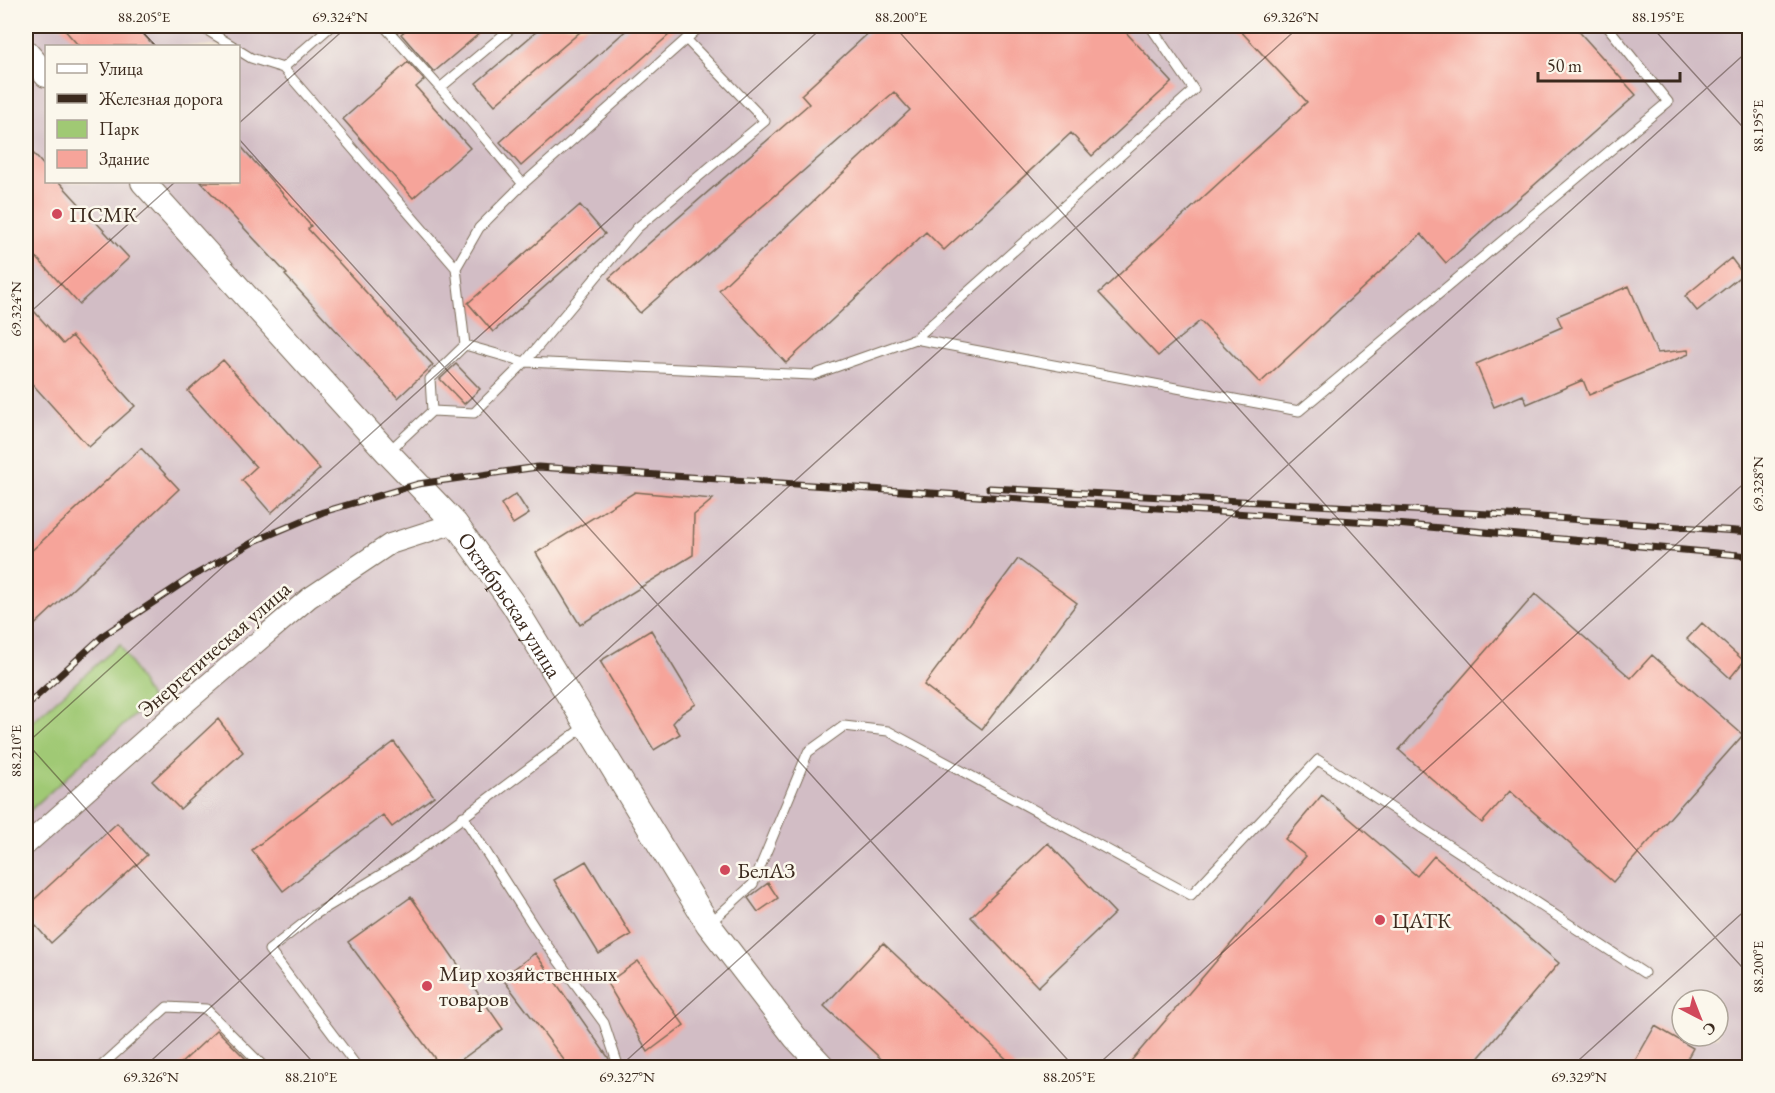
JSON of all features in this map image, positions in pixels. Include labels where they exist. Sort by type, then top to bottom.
[{"type":"street","points":[[26,52],[45,74]]},
{"type":"street","name":"Октябрьская улица","points":[[144,183],[387,452],[455,523],[513,604],[708,924],[795,1037],[824,1068]]},
{"type":"street","name":"Энергетическая улица","points":[[26,845],[188,700],[309,598],[390,544],[455,523]]},
{"type":"lane","points":[[200,26],[231,45]]},
{"type":"lane","points":[[283,68],[331,26]]},
{"type":"lane","points":[[440,88],[514,26]]},
{"type":"lane","points":[[456,268],[479,228],[523,184],[701,26]]},
{"type":"lane","points":[[465,345],[525,362],[813,375],[915,339],[1194,90],[1150,26]]},
{"type":"lane","points":[[915,339],[1299,411],[1668,102],[1606,26]]},
{"type":"lane","points":[[389,27],[523,184]]},
{"type":"lane","points":[[387,452],[432,411],[474,413],[525,362],[637,228],[765,121],[686,39]]},
{"type":"lane","points":[[240,51],[251,58],[283,68],[456,268],[465,345]]},
{"type":"lane","points":[[432,411],[429,379],[465,345]]},
{"type":"lane","points":[[358,1068],[269,950],[314,915],[410,857],[587,724]]},
{"type":"lane","points":[[708,924],[753,884],[808,752],[844,726],[888,731],[1191,895],[1318,760],[1644,973]]},
{"type":"lane","points":[[463,816],[538,933],[604,1023],[619,1068]]},
{"type":"lane","points":[[99,1068],[167,1007],[206,1009],[265,1068]]},
{"type":"shaded area","points":[[26,26],[1749,26],[1749,1067],[26,1067]]},
{"type":"green space","points":[[120,644],[151,700],[26,814],[26,727]]},
{"type":"building","points":[[61,26],[136,26],[153,45],[78,45]]},
{"type":"building","points":[[411,26],[488,26],[434,72],[401,34]]},
{"type":"building","points":[[543,26],[587,26],[495,105],[476,83]]},
{"type":"building","points":[[631,26],[679,26],[521,166],[500,142]]},
{"type":"building","points":[[876,26],[1120,26],[1172,82],[1092,156],[1071,133],[944,250],[926,232],[786,363],[719,290],[910,110],[894,92],[640,313],[609,278],[809,104],[801,95]]},
{"type":"building","points":[[1236,26],[1574,26],[1636,95],[1446,263],[1421,234],[1260,383],[1200,321],[1158,356],[1099,293],[1307,102]]},
{"type":"building","points":[[408,62],[424,80],[416,87],[470,148],[413,198],[343,119]]},
{"type":"building","name":"ПСМК","points":[[26,145],[45,167],[45,183],[60,183],[129,258],[79,304],[26,246]]},
{"type":"building","points":[[240,145],[311,226],[308,229],[433,365],[398,398],[285,275],[287,274],[202,183],[240,183]]},
{"type":"building","points":[[580,205],[605,234],[493,332],[468,303]]},
{"type":"building","points":[[1731,258],[1743,274],[1697,311],[1685,296]]},
{"type":"building","points":[[1629,286],[1657,353],[1688,350],[1689,354],[1589,395],[1583,380],[1527,404],[1523,395],[1494,407],[1476,364],[1562,327],[1557,316]]},
{"type":"building","points":[[26,302],[63,344],[72,336],[135,406],[89,447],[26,377]]},
{"type":"building","points":[[223,360],[320,469],[271,513],[242,480],[256,467],[188,391]]},
{"type":"building","points":[[456,364],[480,389],[464,404],[440,379]]},
{"type":"building","points":[[141,448],[179,489],[26,633],[26,556]]},
{"type":"building","points":[[635,492],[713,499],[694,515],[693,555],[580,625],[536,553]]},
{"type":"building","points":[[516,494],[529,514],[513,524],[501,504]]},
{"type":"building","points":[[1018,559],[1077,603],[982,729],[924,685]]},
{"type":"building","points":[[1535,594],[1631,678],[1652,655],[1743,735],[1613,882],[1510,791],[1482,823],[1399,750]]},
{"type":"building","points":[[1702,623],[1744,661],[1730,678],[1687,639]]},
{"type":"building","points":[[651,630],[696,704],[682,713],[673,723],[680,734],[654,750],[600,661]]},
{"type":"building","points":[[218,719],[243,752],[180,809],[152,781]]},
{"type":"building","points":[[394,742],[434,796],[392,827],[383,815],[283,891],[252,850]]},
{"type":"building","name":"ЦАТК","points":[[1322,795],[1417,876],[1434,856],[1559,963],[1470,1068],[1125,1068],[1306,856],[1285,839]]},
{"type":"building","points":[[117,823],[147,855],[51,943],[26,915],[26,907]]},
{"type":"building","points":[[1048,843],[1115,913],[1038,987],[971,917]]},
{"type":"building","points":[[586,861],[631,935],[599,954],[554,880]]},
{"type":"building","points":[[768,883],[778,898],[758,912],[748,898]]},
{"type":"building","name":"Мир хозяйственных товаров","points":[[411,897],[503,1029],[450,1068],[442,1068],[348,942]]},
{"type":"building","points":[[883,943],[1016,1068],[891,1068],[824,1006]]},
{"type":"building","points":[[535,953],[608,1057],[612,1068],[570,1068],[502,978]]},
{"type":"building","points":[[638,961],[684,1025],[648,1052],[607,983]]},
{"type":"building","points":[[1655,1026],[1670,1035],[1670,1048],[1693,1048],[1682,1068],[1631,1068]]},
{"type":"building","points":[[217,1030],[255,1068],[176,1068]]},
{"type":"railway","points":[[26,706],[104,635],[193,576],[257,540],[323,512],[418,484],[538,467],[1385,523],[1750,556]]},
{"type":"railway","points":[[989,488],[1527,516],[1750,532]]},
{"type":"place","name":"ПСМК","points":[[57,214]]},
{"type":"place","name":"БелАЗ","points":[[725,870]]},
{"type":"place","name":"ЦАТК","points":[[1380,920]]},
{"type":"place","name":"Мир хозяйственных товаров","points":[[427,986]]}]
